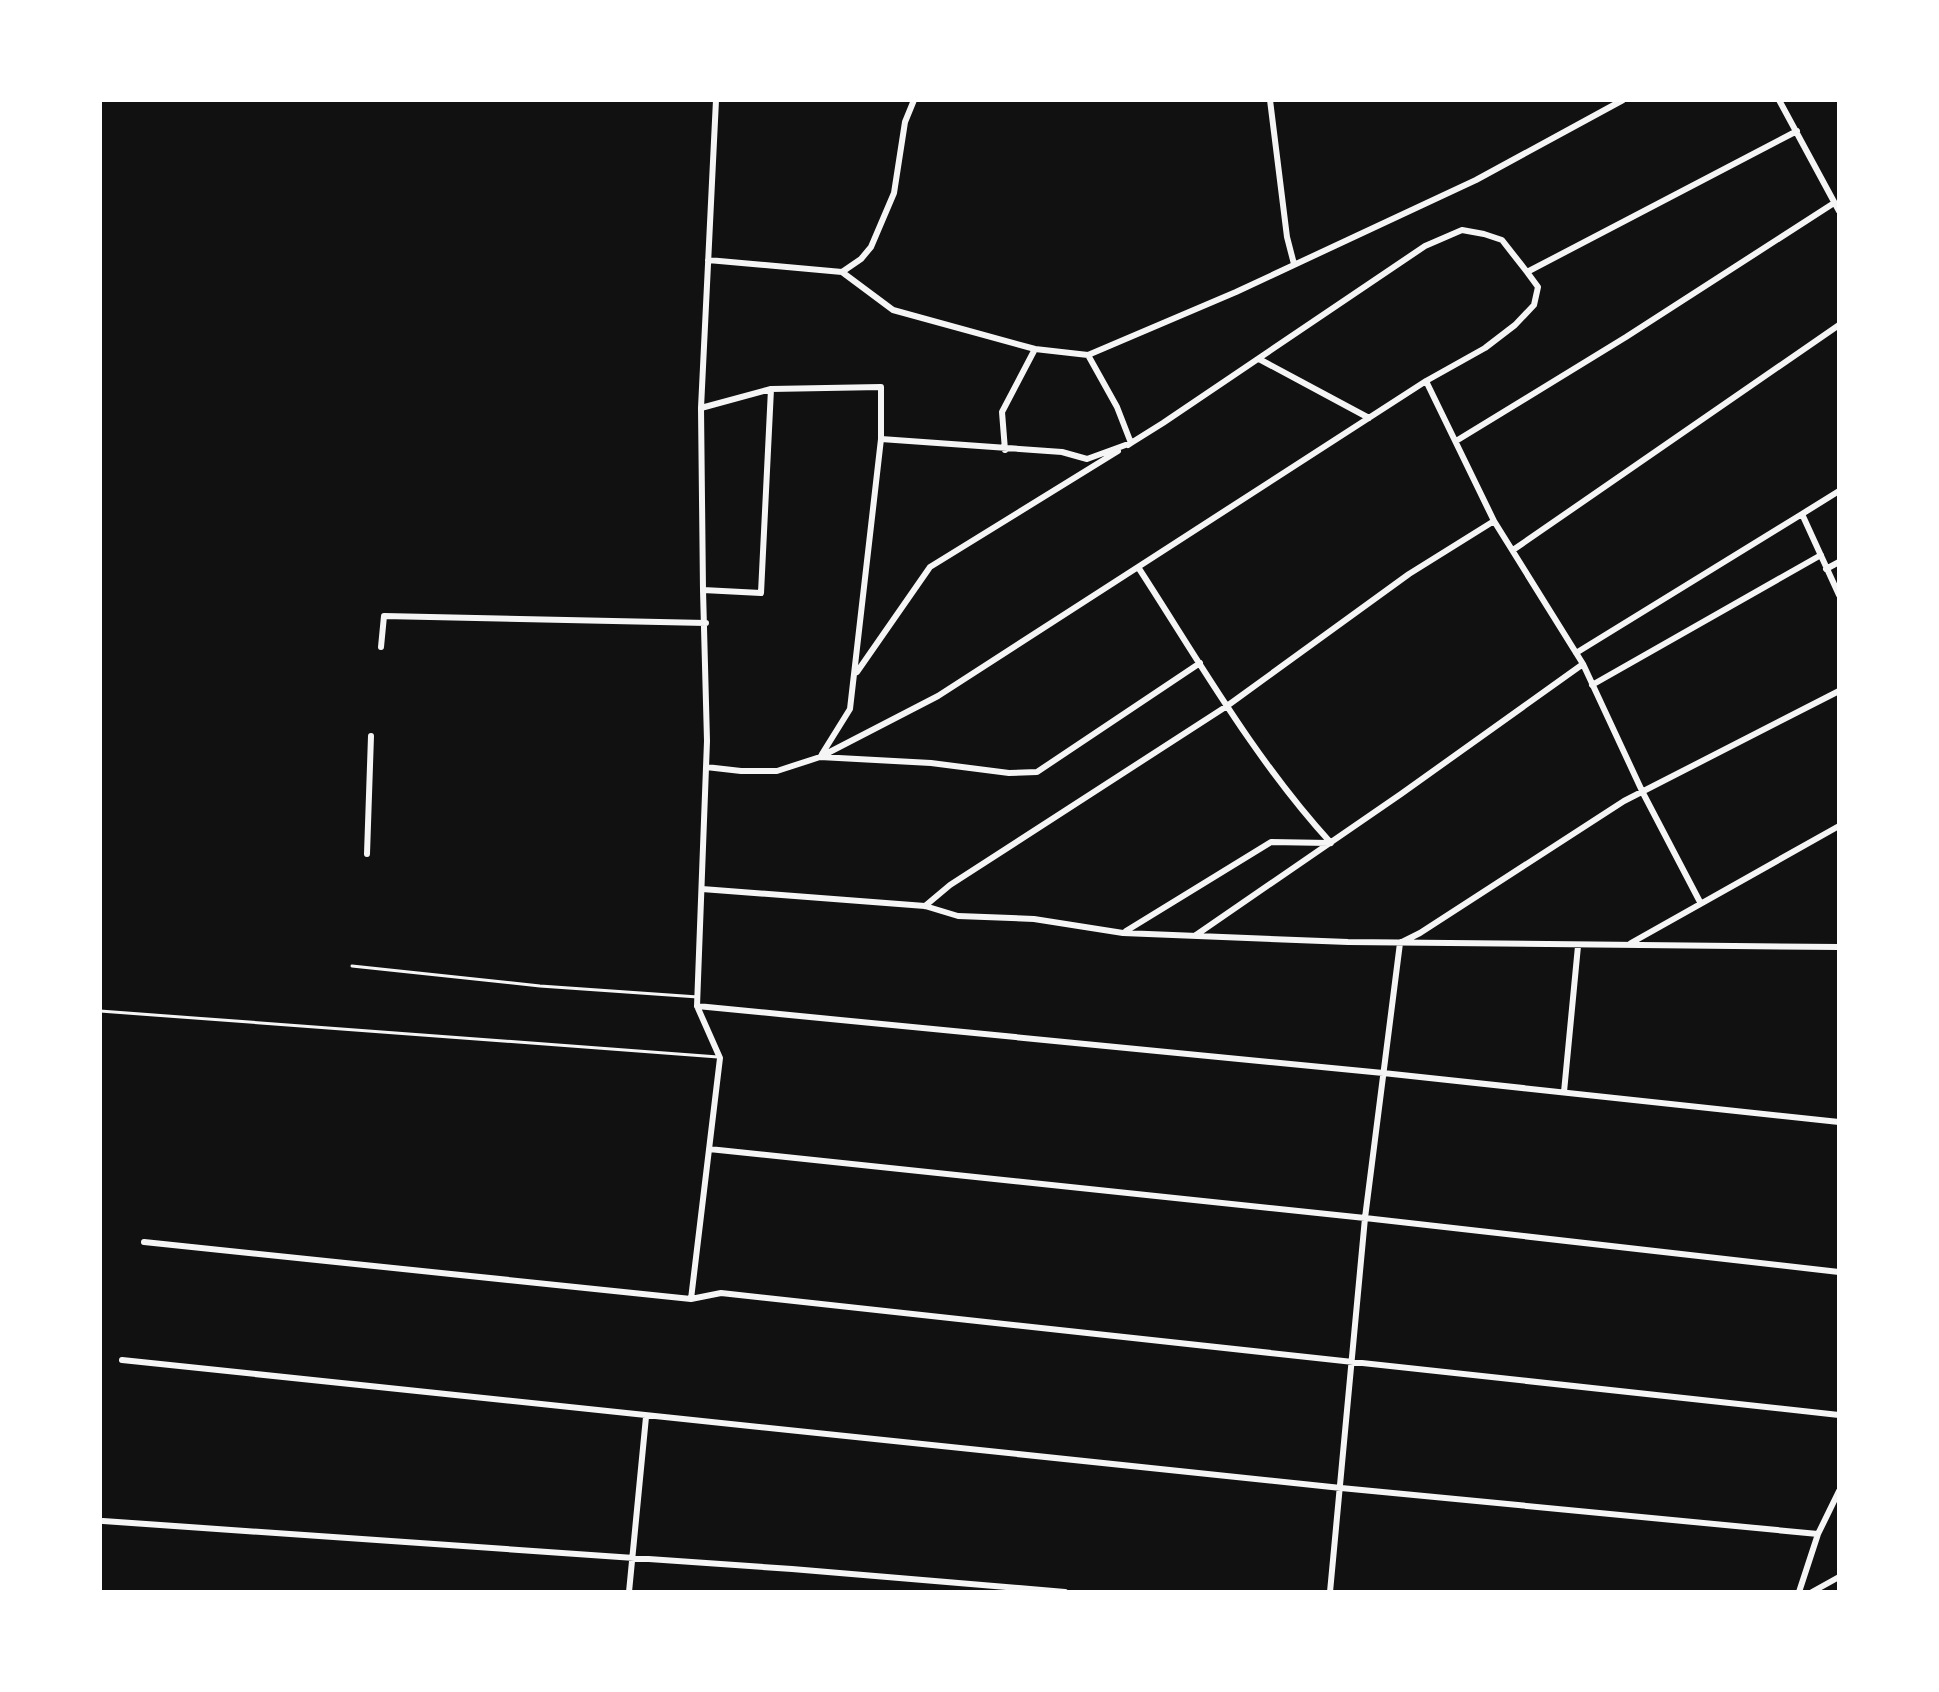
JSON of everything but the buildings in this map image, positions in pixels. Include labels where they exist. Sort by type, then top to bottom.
[{"type":"street","points":[[691,1299],[720,1058],[697,1006],[706,767],[701,408],[716,100]]},
{"type":"street","points":[[842,272],[861,259],[871,247],[885,216],[894,193],[905,122],[914,100]]},
{"type":"street","points":[[1270,100],[1285,224],[1294,264]]},
{"type":"street","points":[[708,260],[842,272],[893,310],[1035,349],[1088,355],[1236,292],[1476,180],[1623,100]]},
{"type":"street","points":[[1779,100],[1839,211]]},
{"type":"street","points":[[1527,272],[1797,131]]},
{"type":"street","points":[[1456,441],[1626,337],[1834,203]]},
{"type":"street","points":[[706,767],[777,771],[820,757],[938,696],[1426,381],[1485,348],[1515,325],[1534,305],[1538,287],[1502,240],[1462,230],[1425,246],[1131,443],[930,567],[855,675]]},
{"type":"street","points":[[1513,550],[1839,325]]},
{"type":"street","points":[[1005,450],[1002,412],[1035,349]]},
{"type":"street","points":[[1088,355],[1117,407],[1131,443]]},
{"type":"street","points":[[1259,359],[1369,418]]},
{"type":"street","points":[[1426,381],[1494,521],[1583,664],[1643,793],[1700,902]]},
{"type":"street","points":[[701,408],[771,389],[881,387],[881,439],[850,709],[820,757]]},
{"type":"street","points":[[703,590],[761,593],[771,389]]},
{"type":"street","points":[[881,439],[1062,452],[1087,459],[1131,443]]},
{"type":"street","points":[[1576,653],[1839,491]]},
{"type":"street","points":[[1802,514],[1839,595]]},
{"type":"street","points":[[925,906],[950,885],[1227,706],[1409,574],[1494,521]]},
{"type":"street","points":[[1592,685],[1821,555]]},
{"type":"street","points":[[1826,569],[1839,562]]},
{"type":"street","points":[[1138,567],[1291,799],[1331,843]]},
{"type":"street","points":[[381,647],[384,616],[706,623]]},
{"type":"street","points":[[820,757],[931,763],[1009,773],[1037,772],[1200,663]]},
{"type":"street","points":[[1194,936],[1583,664]]},
{"type":"street","points":[[1400,943],[1624,801],[1839,691]]},
{"type":"street","points":[[367,854],[371,736]]},
{"type":"street","points":[[1628,945],[1839,826]]},
{"type":"street","points":[[1123,933],[1271,842],[1331,843]]},
{"type":"street","points":[[702,889],[925,906],[958,916],[1034,919],[1123,933],[1400,943],[1839,947]]},
{"type":"street","points":[[1330,1592],[1365,1218],[1400,943]]},
{"type":"street","points":[[1564,1092],[1578,946]]},
{"type":"street","points":[[697,1006],[1383,1073],[1839,1122]]},
{"type":"street","points":[[709,1149],[1839,1272]]},
{"type":"street","points":[[144,1242],[691,1299],[721,1293],[1839,1415]]},
{"type":"street","points":[[122,1360],[646,1417],[1818,1534]]},
{"type":"street","points":[[629,1592],[646,1417]]},
{"type":"street","points":[[1799,1592],[1818,1534],[1839,1491]]},
{"type":"street","points":[[103,1521],[792,1569],[1065,1592]]},
{"type":"street","points":[[1812,1592],[1839,1577]]},
{"type":"lane","points":[[352,966],[540,986],[698,997]]},
{"type":"lane","points":[[100,1011],[720,1058]]}]
